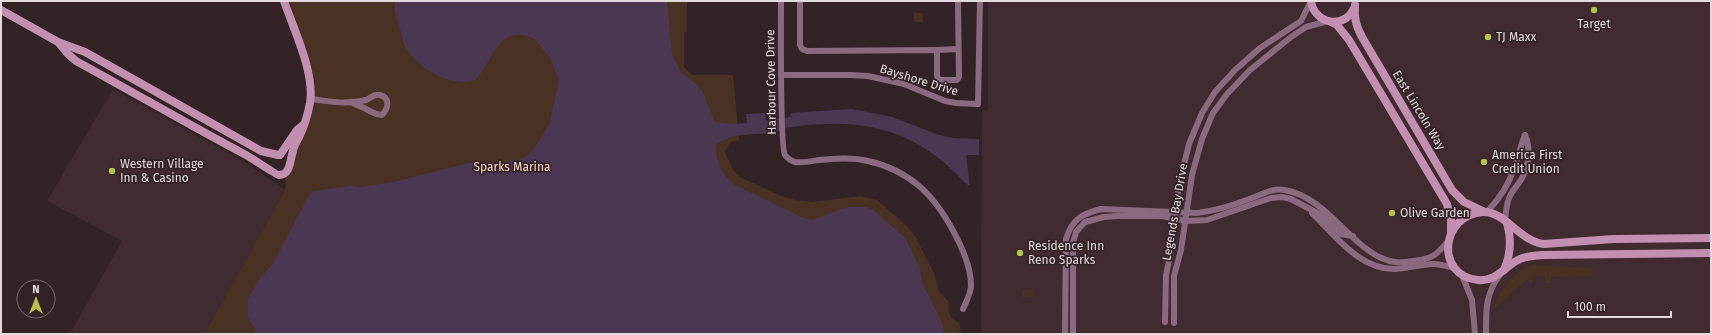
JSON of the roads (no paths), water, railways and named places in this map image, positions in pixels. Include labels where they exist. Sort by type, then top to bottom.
[{"type":"street","points":[[58,42],[68,54],[76,60],[206,134],[256,160],[276,174],[284,174],[289,170],[293,148],[301,135],[310,99],[310,78],[284,1]]},
{"type":"street","name":"Harbour Cove Drive","points":[[781,1],[783,151],[789,160],[798,162],[835,158],[861,160],[895,171],[919,186],[933,200],[948,220],[963,253],[971,286],[969,296],[963,310]]},
{"type":"street","points":[[800,1],[800,45],[802,49],[806,51],[958,49]]},
{"type":"street","points":[[937,50],[937,76],[939,80],[957,80],[959,77],[958,1]]},
{"type":"street","name":"Bayshore Drive","points":[[782,76],[868,76],[904,84],[956,103],[978,104],[980,1]]},
{"type":"street","name":"East Lincoln Way","points":[[1311,1],[1315,13],[1322,19],[1337,26],[1349,40],[1446,204],[1451,219],[1451,232]]},
{"type":"street","name":"Legends Bay Drive","points":[[1164,322],[1166,275],[1172,251],[1176,204],[1181,177],[1190,144],[1202,113],[1215,92],[1235,70],[1260,48],[1301,22],[1311,1]]},
{"type":"street","points":[[1330,22],[1341,21],[1350,15],[1355,3]]},
{"type":"street","name":"East Lincoln Way","points":[[1355,3],[1354,15],[1356,26],[1452,190],[1464,202],[1486,212]]},
{"type":"street","points":[[1,10],[58,42],[85,52],[261,151],[286,156],[290,164]]},
{"type":"street","name":"Legends Bay Drive","points":[[1174,323],[1174,276],[1181,250],[1192,175],[1202,139],[1213,113],[1227,94],[1250,70],[1292,37],[1306,27],[1330,22]]},
{"type":"street","points":[[126,88],[132,78]]},
{"type":"street","points":[[310,99],[351,102],[367,100],[373,96],[379,95],[386,98],[388,108],[382,115],[377,115],[371,113],[366,108],[356,106],[351,102]]},
{"type":"street","points":[[206,134],[211,123]]},
{"type":"street","points":[[271,170],[270,162],[274,156],[279,155],[303,124]]},
{"type":"street","points":[[1486,212],[1500,198],[1510,179],[1525,135],[1529,143],[1527,163],[1522,179],[1510,197],[1506,211],[1506,222],[1511,243],[1510,256],[1503,271],[1493,284],[1486,302],[1486,334]]},
{"type":"street","points":[[1065,334],[1066,239],[1069,230],[1076,219],[1089,212],[1101,209],[1174,218],[1186,213],[1211,212],[1271,190],[1282,189],[1305,196],[1326,211],[1372,253],[1394,262],[1428,258],[1436,255],[1448,241]]},
{"type":"street","points":[[1291,199],[1294,192]]},
{"type":"street","points":[[1073,334],[1073,243],[1079,228],[1090,220],[1104,217],[1162,216],[1185,221],[1207,220],[1271,198],[1291,199],[1321,215],[1341,234],[1353,236]]},
{"type":"street","points":[[1308,209],[1364,262],[1380,268],[1393,269],[1432,264],[1458,271],[1478,280],[1488,279],[1519,260],[1542,255],[1711,253]]},
{"type":"street","points":[[1475,334],[1472,300],[1458,271],[1450,260],[1448,249],[1448,241],[1451,232],[1457,224],[1466,217],[1486,212],[1495,214],[1527,239],[1535,243],[1544,244],[1613,239],[1711,238]]},
{"type":"street","points":[[1066,273],[1069,278],[1069,314],[1073,321]]},
{"type":"street","points":[[1065,321],[1069,328],[1069,334]]},
{"type":"place","name":"Target","points":[[1594,10]]},
{"type":"place","name":"TJ Maxx","points":[[1488,37]]},
{"type":"place","name":"America First Credit Union","points":[[1484,162]]},
{"type":"place","name":"Western Village Inn & Casino","points":[[112,171]]},
{"type":"place","name":"Olive Garden","points":[[1392,213]]},
{"type":"place","name":"Residence Inn Reno Sparks","points":[[1020,253]]},
{"type":"park label","name":"Sparks Marina","points":[[512,167]]}]
